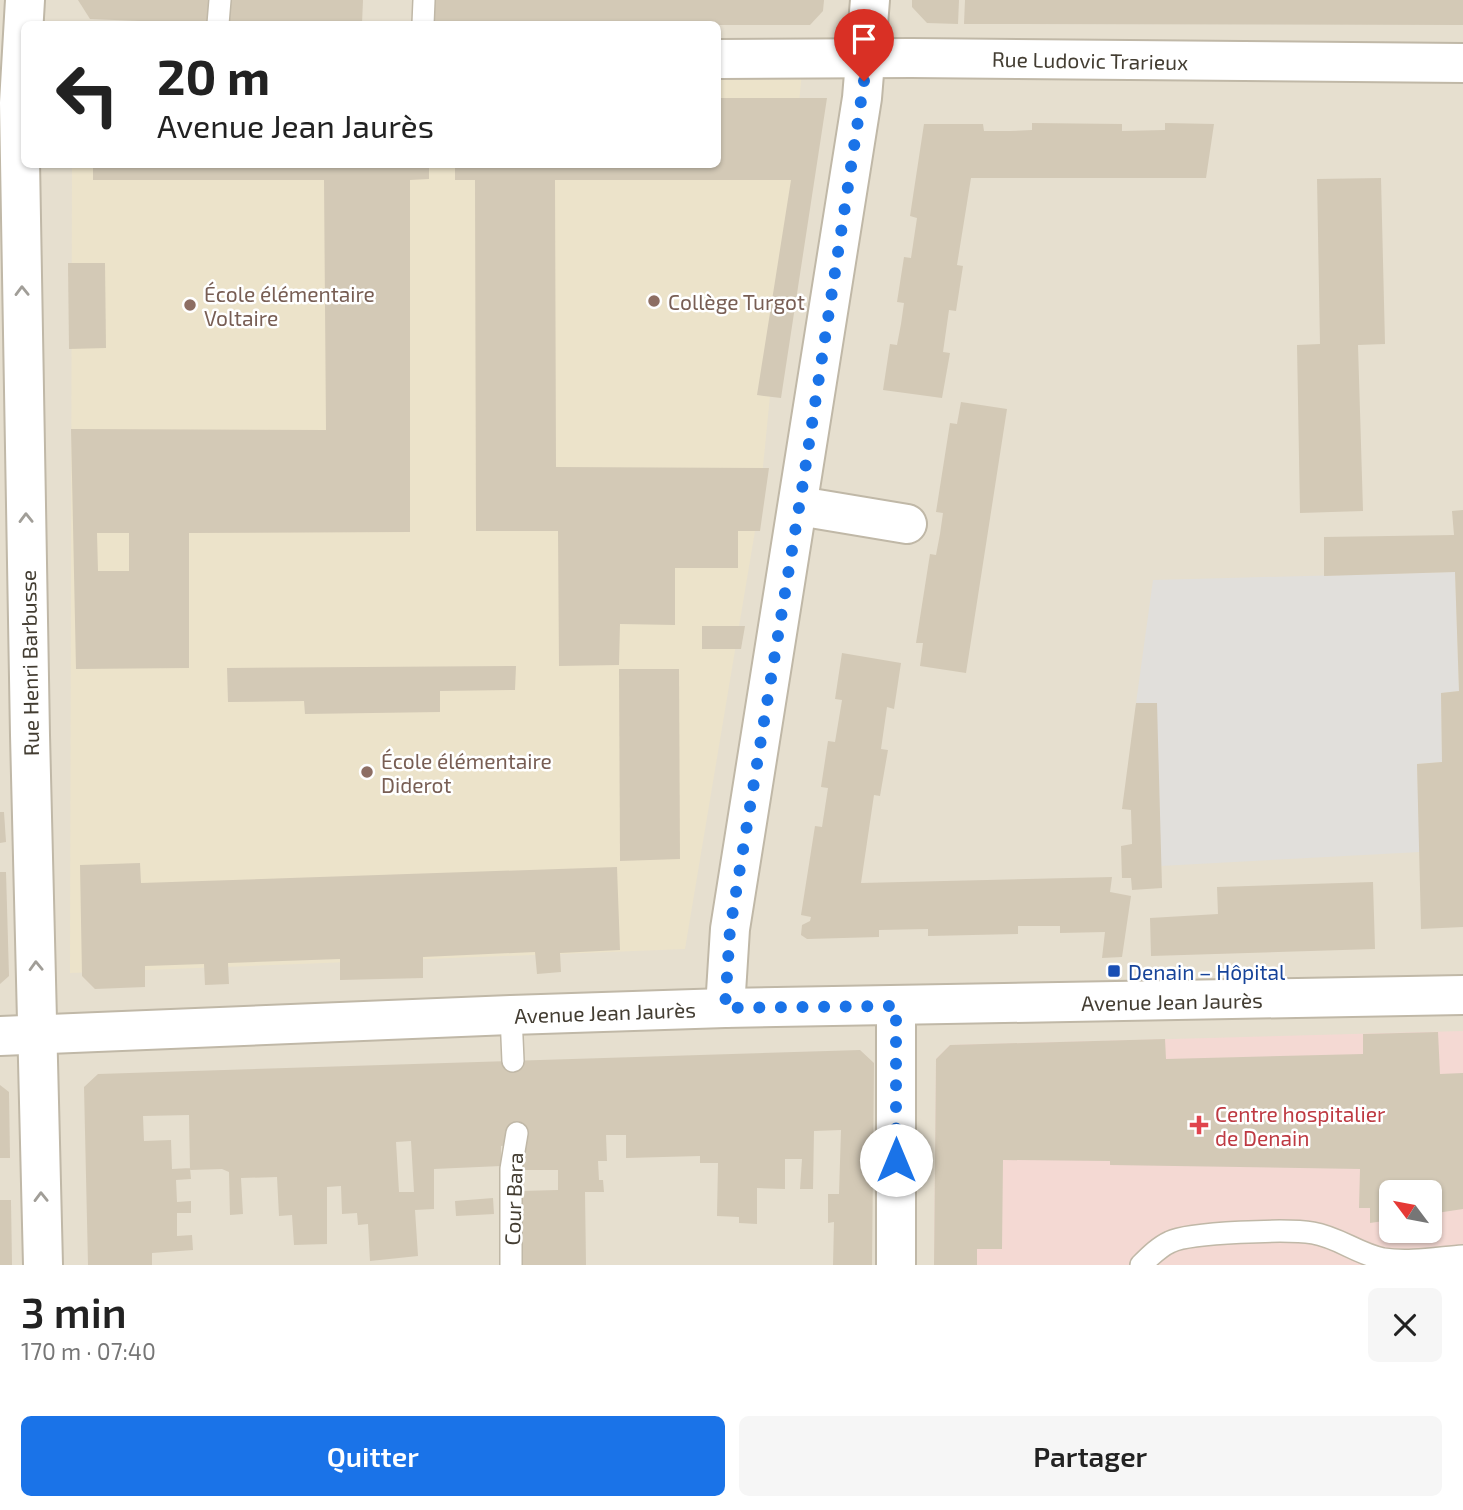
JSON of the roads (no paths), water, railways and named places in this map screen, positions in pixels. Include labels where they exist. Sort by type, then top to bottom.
[{"type":"street","name":"Rue Henri Barbusse","points":[[22,21],[25,0]]},
{"type":"street","points":[[725,1008],[730,929],[862,98],[870,0]]},
{"type":"street","name":"Rue Henri Barbusse","points":[[21,25],[15,62],[19,130],[13,559],[38,1034],[43,1265]]},
{"type":"street","name":"Rue Ludovic Trarieux","points":[[721,59],[1463,63]]},
{"type":"street","points":[[799,506],[907,524]]},
{"type":"street","name":"Avenue Jean Jaurès","points":[[0,1036],[511,1014],[725,1008],[1463,995]]},
{"type":"street","points":[[896,1006],[896,1265]]},
{"type":"lane","points":[[218,21],[220,0]]},
{"type":"lane","points":[[423,21],[424,0]]},
{"type":"lane","points":[[511,1014],[513,1061]]},
{"type":"lane","name":"Cour Bara","points":[[511,1265],[511,1169],[517,1133]]},
{"type":"lane","points":[[1141,1265],[1170,1242],[1189,1235],[1258,1233],[1312,1233],[1382,1258],[1402,1260],[1463,1256]]},
{"type":"place","name":"Collège Turgot","points":[[654,301]]},
{"type":"place","name":"École élémentaire Voltaire","points":[[190,305]]},
{"type":"place","name":"École élémentaire Diderot","points":[[367,772]]},
{"type":"place","name":"Denain – Hôpital","points":[[1114,971]]},
{"type":"place","name":"Centre hospitalier de Denain","points":[[1199,1125]]}]
